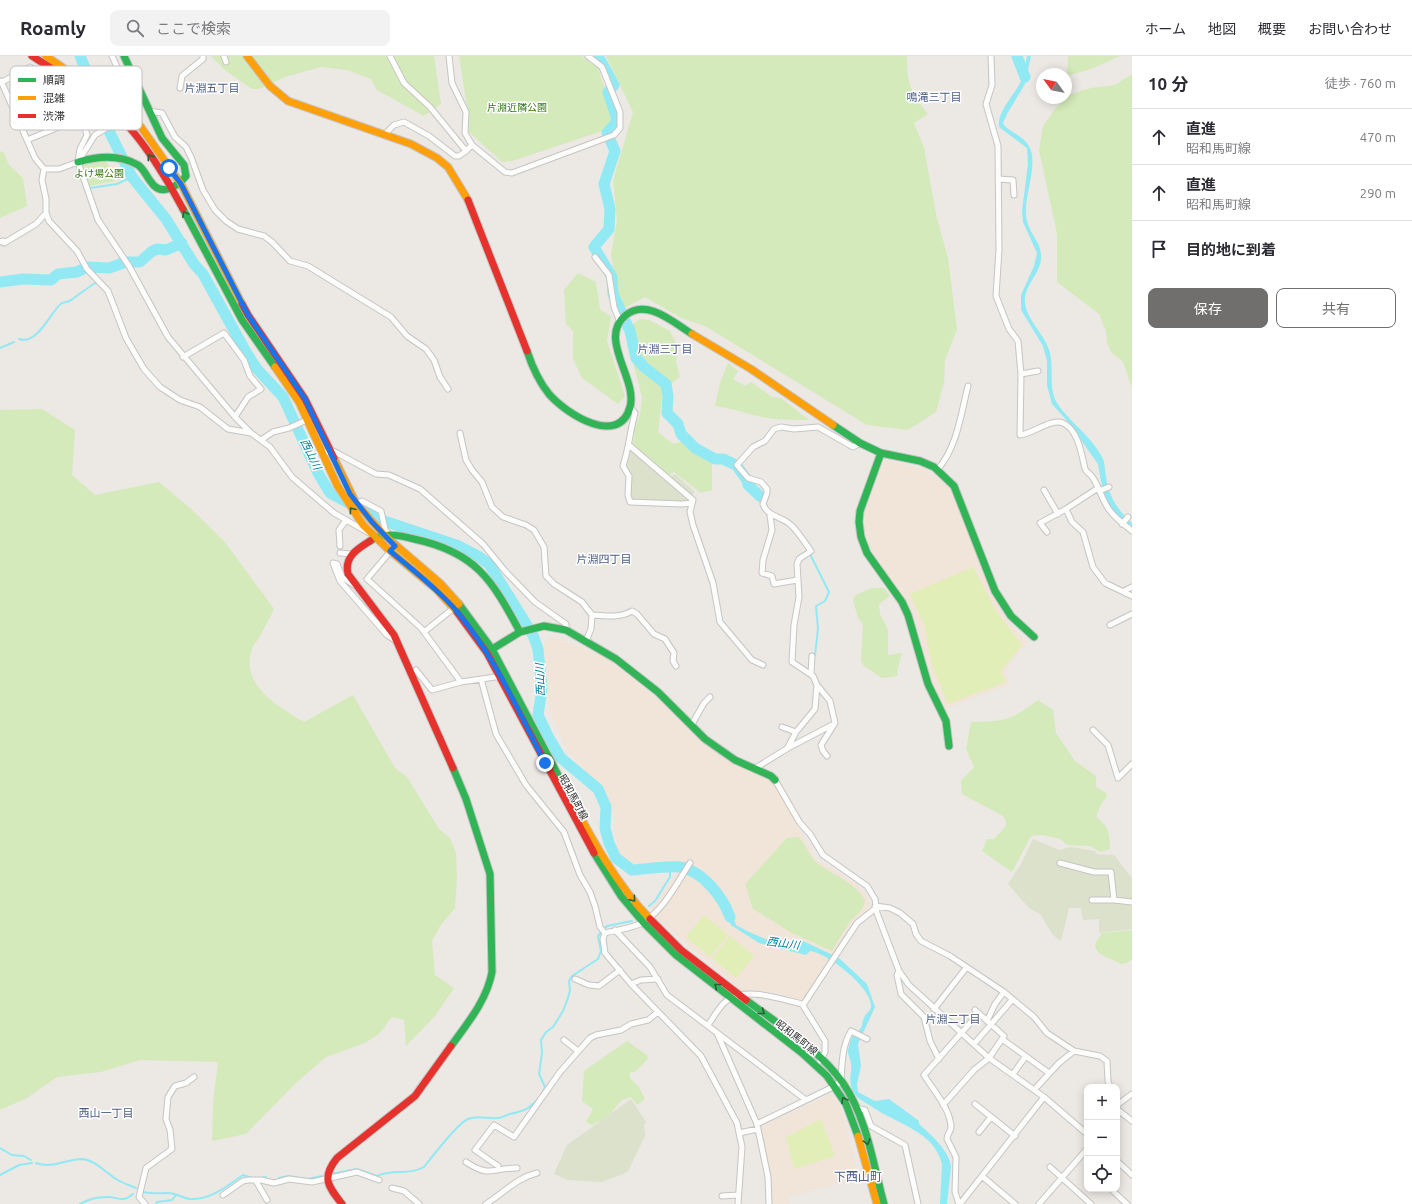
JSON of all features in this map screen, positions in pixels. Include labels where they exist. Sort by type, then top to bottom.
[{"type":"street","name":"昭和馬町線","points":[[32,56],[47,66]]},
{"type":"street","name":"昭和馬町線","points":[[46,56],[60,66]]},
{"type":"street","points":[[112,56],[117,66]]},
{"type":"street","points":[[124,56],[129,66]]},
{"type":"street","points":[[180,88],[182,76],[203,59],[203,56]]},
{"type":"street","points":[[224,56],[226,62]]},
{"type":"street","points":[[247,56],[264,81],[274,92],[288,101],[385,134],[422,149],[437,158],[456,177],[465,193],[530,360],[541,383],[562,408],[575,416],[599,426],[616,424],[625,416],[630,407],[631,394],[617,346],[616,334],[620,322],[628,314],[640,308],[652,310],[751,369],[860,443],[881,453],[927,463],[938,469],[956,492],[993,584],[1004,607],[1034,637]]},
{"type":"street","points":[[390,56],[404,83],[430,107],[466,151]]},
{"type":"street","points":[[448,56],[452,83],[466,112],[465,133],[472,145],[505,172],[512,173],[614,135],[620,128],[620,112],[602,67],[588,56]]},
{"type":"street","points":[[992,56],[992,85],[986,104],[998,146],[999,250],[996,296],[1009,329],[1018,341],[1021,374],[1020,435],[1027,434],[1056,422],[1063,422],[1069,427],[1081,446],[1086,470],[1093,477],[1107,508],[1122,524],[1132,531]]},
{"type":"street","points":[[1,81],[10,102]]},
{"type":"street","points":[[44,170],[59,169],[78,162],[102,156],[113,156],[143,168],[155,187],[163,190],[172,189],[181,184],[186,176],[184,165],[162,138],[142,96]]},
{"type":"street","points":[[149,111],[162,113],[175,137],[186,147],[207,196],[215,210],[226,221],[238,228],[264,236],[272,242],[290,261],[308,266],[391,317],[407,336],[426,349],[434,360],[440,377],[448,389]]},
{"type":"street","points":[[385,134],[394,125],[404,122],[430,136],[455,156],[459,156],[472,145]]},
{"type":"street","name":"昭和馬町線","points":[[142,128],[181,184],[248,315],[294,381],[314,417],[350,494],[372,522],[385,533],[393,548]]},
{"type":"street","points":[[22,130],[35,158],[44,170],[42,180],[46,199],[46,213],[49,221],[77,250],[86,267],[108,291],[134,354],[144,369],[160,387],[180,400],[200,407],[228,429],[251,433]]},
{"type":"street","points":[[27,140],[52,130]]},
{"type":"street","points":[[85,130],[87,135],[80,149],[78,162],[98,220],[109,234],[126,262],[168,337],[183,358],[235,417],[278,456],[292,478],[334,513],[376,538]]},
{"type":"street","points":[[78,162],[95,135],[102,130]]},
{"type":"street","name":"昭和馬町線","points":[[131,130],[172,189],[242,320],[299,402],[304,421],[322,453],[342,496],[363,525],[376,538],[393,548],[456,606],[490,651],[588,844],[622,896],[646,920],[676,955],[819,1062],[847,1105],[856,1129],[877,1204]]},
{"type":"street","points":[[998,179],[1013,180],[1014,194]]},
{"type":"street","points":[[0,242],[3,241],[4,243],[36,224],[46,213]]},
{"type":"street","points":[[595,257],[609,275],[614,307],[620,322]]},
{"type":"street","points":[[183,358],[224,333],[244,360],[250,376],[261,389],[248,397],[235,417]]},
{"type":"street","points":[[1021,374],[1038,370]]},
{"type":"street","points":[[938,469],[946,460],[954,442],[968,386]]},
{"type":"street","points":[[630,407],[635,413],[629,439],[630,446],[623,466],[630,476],[628,495],[630,502],[692,503]]},
{"type":"street","points":[[262,440],[273,432],[291,427],[314,417]]},
{"type":"street","points":[[797,580],[774,584],[772,576],[762,573],[763,560],[772,530],[770,515],[763,504],[767,489],[762,482],[748,478],[737,465],[753,447],[765,441],[774,429],[818,427],[853,447],[860,443]]},
{"type":"street","points":[[460,433],[466,460],[482,482],[492,507],[503,517],[526,525],[534,530],[544,547],[546,576],[554,584],[582,602],[592,614],[611,616],[626,615],[632,612],[637,614],[654,634],[665,639],[674,653],[673,661],[676,666]]},
{"type":"street","points":[[630,446],[693,500],[690,512],[692,525],[713,583],[720,622],[752,660],[763,665]]},
{"type":"street","points":[[322,453],[337,452],[376,474],[390,475],[420,489],[484,544],[504,571],[536,602],[566,624],[566,630]]},
{"type":"street","points":[[881,453],[860,511],[859,522],[861,536],[867,553],[902,602],[908,615],[928,684],[946,722],[949,746]]},
{"type":"street","points":[[1047,532],[1040,523],[1100,490],[1110,487]]},
{"type":"street","points":[[1044,490],[1058,514]]},
{"type":"street","points":[[356,502],[362,501],[381,511],[385,533]]},
{"type":"street","points":[[1066,510],[1072,522],[1083,532],[1093,567],[1105,583],[1118,591],[1124,591],[1132,587]]},
{"type":"street","points":[[770,515],[778,517],[792,525],[811,551],[800,559],[797,564],[799,597],[794,626],[792,662],[811,674]]},
{"type":"street","points":[[1122,524],[1128,517]]},
{"type":"street","points":[[340,546],[339,530],[346,520]]},
{"type":"street","points":[[342,1204],[330,1189],[326,1178],[330,1167],[337,1158],[415,1096],[434,1072],[472,1015],[490,983],[492,972],[490,874],[466,799],[397,642],[388,626],[357,587],[347,569],[347,562],[351,554],[385,533],[405,537],[445,549],[471,562],[487,576],[520,632]]},
{"type":"street","points":[[393,548],[367,579],[398,605],[424,632],[462,682]]},
{"type":"street","points":[[340,553],[351,554]]},
{"type":"street","points":[[357,587],[344,579],[337,564],[333,563],[340,581],[387,635],[397,642]]},
{"type":"street","points":[[1124,591],[1132,596]]},
{"type":"street","points":[[424,632],[456,606]]},
{"type":"street","points":[[586,641],[590,630],[592,614]]},
{"type":"street","points":[[1110,625],[1132,614]]},
{"type":"street","points":[[490,651],[520,632],[544,626],[566,630],[616,659],[658,692],[691,726],[735,760],[775,780],[800,823],[810,834],[823,855],[867,886],[875,899],[876,907],[899,971],[909,985],[989,1058],[1044,1097],[1084,1131]]},
{"type":"street","points":[[812,656],[811,674],[817,686],[830,701],[835,723],[827,732],[821,745],[826,756]]},
{"type":"street","points":[[416,670],[432,690],[462,682],[502,676]]},
{"type":"street","points":[[481,679],[496,734],[526,785],[564,832],[580,875],[590,892],[600,928],[604,932]]},
{"type":"street","points":[[788,748],[796,732],[816,709],[817,686]]},
{"type":"street","points":[[691,726],[704,703],[710,697]]},
{"type":"street","points":[[754,769],[788,748],[832,725]]},
{"type":"street","points":[[782,727],[796,732]]},
{"type":"street","points":[[1093,730],[1108,745],[1118,778],[1132,764]]},
{"type":"street","points":[[604,932],[646,920],[661,906],[690,863]]},
{"type":"street","points":[[1060,863],[1094,872],[1111,872],[1114,900]]},
{"type":"street","points":[[1092,900],[1132,902]]},
{"type":"street","points":[[803,1005],[857,922],[876,907],[890,908],[900,913],[913,924],[920,941],[950,956],[1004,992],[1034,1017],[1047,1033],[1074,1051],[1100,1056],[1107,1061],[1109,1084]]},
{"type":"street","name":"昭和馬町線","points":[[646,920],[740,995],[841,1081],[856,1108],[884,1204]]},
{"type":"street","points":[[615,930],[650,966],[667,996],[708,1025],[806,1100]]},
{"type":"street","points":[[604,932],[603,939],[605,953],[631,984],[701,1056],[737,1123],[742,1147],[738,1204]]},
{"type":"street","points":[[934,1009],[966,968]]},
{"type":"street","points":[[575,979],[589,986],[599,986],[620,970]]},
{"type":"street","points":[[899,971],[896,974],[901,994],[924,1017],[930,1041],[939,1059]]},
{"type":"street","points":[[631,984],[641,980],[658,979]]},
{"type":"street","points":[[987,1021],[995,1004],[1004,992]]},
{"type":"street","points":[[708,1025],[725,1002],[740,995],[764,994],[803,1005],[825,1041],[825,1052],[819,1062]]},
{"type":"street","points":[[974,1044],[1012,1000]]},
{"type":"street","points":[[498,1166],[475,1150],[494,1125],[514,1137],[578,1051],[590,1038],[596,1035],[621,1030],[631,1024],[648,1020],[658,1012]]},
{"type":"street","points":[[943,1105],[974,1070],[989,1058],[1004,1036],[977,1012],[962,1033],[924,1075],[943,1105],[952,1129],[947,1139],[956,1157],[954,1192],[960,1204],[983,1177],[1044,1097]]},
{"type":"street","points":[[739,1133],[758,1126],[835,1086],[841,1081],[843,1053],[846,1039],[851,1031],[867,1039]]},
{"type":"street","points":[[716,1032],[758,1126],[768,1177],[769,1204]]},
{"type":"street","points":[[1002,1039],[1049,1073]]},
{"type":"street","points":[[564,1040],[578,1051]]},
{"type":"street","points":[[1034,1090],[1049,1073],[1074,1051]]},
{"type":"street","points":[[1013,1074],[1026,1056]]},
{"type":"street","points":[[144,1204],[140,1197],[146,1168],[172,1149],[170,1130],[166,1119],[168,1097],[175,1086],[194,1077]]},
{"type":"street","points":[[1120,1104],[1132,1094]]},
{"type":"street","points":[[975,1104],[1014,1136]]},
{"type":"street","points":[[856,1108],[865,1110],[871,1126],[906,1145],[918,1204]]},
{"type":"street","points":[[1120,1112],[1132,1121]]},
{"type":"street","points":[[979,1132],[991,1117]]},
{"type":"street","points":[[1039,1204],[1084,1152]]},
{"type":"street","points":[[466,1162],[485,1172],[517,1168]]},
{"type":"street","points":[[1120,1164],[1132,1175]]},
{"type":"street","points":[[1050,1167],[1090,1204]]},
{"type":"street","points":[[223,1195],[242,1181],[261,1180],[274,1184],[289,1179],[312,1182],[357,1172],[379,1180]]},
{"type":"street","points":[[486,1204],[512,1184],[527,1176],[537,1173]]},
{"type":"street","points":[[983,1177],[1015,1204]]},
{"type":"street","points":[[256,1181],[267,1200]]},
{"type":"street","points":[[392,1188],[404,1191],[419,1204]]},
{"type":"street","points":[[1113,1192],[1127,1204]]},
{"type":"street","points":[[722,1196],[738,1195]]},
{"type":"shaded area","points":[[884,460],[923,469],[939,477],[950,489],[961,511],[999,607],[1011,625],[1027,642],[1005,671],[1010,684],[945,709],[927,673],[915,620],[908,604],[868,545],[864,528],[864,514]]},
{"type":"shaded area","points":[[551,636],[612,660],[704,743],[743,769],[768,779],[775,785],[816,859],[856,884],[865,893],[869,899],[870,908],[854,920],[803,1001],[773,992],[742,991],[659,920],[651,909],[684,864],[635,865],[621,856],[617,850],[613,813],[604,792],[568,752],[549,710],[544,644]]},
{"type":"shaded area","points":[[831,1094],[841,1109],[859,1178],[789,1197],[789,1204],[771,1204],[770,1177],[760,1127]]},
{"type":"green space","points":[[211,56],[434,56],[441,104],[424,116],[377,90],[371,79],[347,70],[321,67],[285,77],[259,89],[252,89],[226,71]]},
{"type":"green space","name":"片淵近隣公園","points":[[459,56],[582,56],[598,68],[613,115],[611,124],[605,130],[512,161],[502,162],[469,132],[468,113]]},
{"type":"green space","points":[[606,56],[907,56],[909,81],[913,93],[928,114],[914,123],[924,148],[937,219],[948,258],[957,329],[945,360],[944,383],[936,412],[908,430],[867,425],[705,326],[681,318],[645,297],[621,310],[611,255],[617,220],[613,181],[633,112]]},
{"type":"green space","points":[[1068,56],[1120,56],[1091,69],[1072,75],[1072,68],[1067,68]]},
{"type":"green space","points":[[1132,74],[1132,388],[1123,362],[1111,352],[1107,343],[1106,331],[1099,314],[1057,282],[1057,234],[1039,150],[1043,126],[1060,104],[1072,104],[1072,94],[1091,88],[1115,85]]},
{"type":"green space","points":[[0,151],[4,153],[9,165],[23,178],[27,206],[0,218]]},
{"type":"green space","name":"よけ場公園","points":[[105,159],[116,181],[88,186],[81,164]]},
{"type":"green space","points":[[578,273],[596,282],[600,309],[611,317],[607,341],[625,396],[618,404],[582,378],[573,359],[573,331],[566,324],[564,290]]},
{"type":"green space","points":[[640,319],[649,320],[670,331],[678,348],[676,362],[680,377],[663,390],[658,432],[673,444],[685,441],[703,458],[712,461],[712,490],[701,493],[674,472],[669,475],[633,444],[635,426],[640,415],[642,397],[626,335],[631,325]]},
{"type":"green space","points":[[728,363],[738,371],[733,379],[745,386],[751,382],[772,397],[781,398],[809,420],[770,418],[715,406],[720,383]]},
{"type":"green space","points":[[42,409],[75,430],[72,475],[95,495],[159,482],[190,508],[225,542],[274,609],[252,649],[250,662],[251,674],[256,684],[264,694],[284,710],[304,722],[353,695],[395,768],[407,777],[439,829],[450,838],[456,853],[457,879],[455,908],[440,926],[432,941],[435,975],[454,988],[435,1016],[406,1046],[404,1020],[392,1017],[379,1034],[365,1043],[326,1057],[296,1083],[246,1134],[212,1141],[213,1103],[218,1062],[140,1060],[101,1072],[57,1077],[27,1098],[0,1110],[0,410]]},
{"type":"green space","points":[[631,450],[664,480],[675,474],[695,492],[686,501],[632,500],[630,496],[632,476],[625,466]]},
{"type":"green space","points":[[973,567],[996,611],[1022,645],[1001,671],[1006,682],[948,704],[932,665],[924,624],[910,594]]},
{"type":"green space","points":[[871,588],[884,588],[890,596],[879,604],[880,614],[888,630],[888,655],[902,653],[897,671],[898,676],[882,678],[864,666],[861,661],[863,624],[858,618],[853,600],[856,595]]},
{"type":"green space","points":[[1038,700],[1053,710],[1056,733],[1075,761],[1096,776],[1096,787],[1105,792],[1107,796],[1100,806],[1096,817],[1104,824],[1108,831],[1110,849],[1100,852],[1090,846],[1067,845],[1060,839],[1042,835],[1031,836],[1012,872],[982,851],[987,839],[994,839],[1006,826],[1006,821],[1003,816],[962,794],[961,781],[974,767],[966,749],[971,722],[1000,720],[1014,716]]},
{"type":"green space","points":[[798,837],[816,862],[849,883],[865,900],[863,907],[851,920],[832,951],[792,933],[753,909],[745,884],[787,838]]},
{"type":"green space","points":[[1033,839],[1059,850],[1071,847],[1095,851],[1096,854],[1114,855],[1132,878],[1132,929],[1099,933],[1099,919],[1083,920],[1081,908],[1069,908],[1061,941],[1053,935],[1040,914],[1029,908],[1008,884],[1021,864]]},
{"type":"green space","points":[[704,915],[728,935],[710,957],[686,937]]},
{"type":"green space","points":[[1132,930],[1132,959],[1127,963],[1121,964],[1098,952],[1095,944],[1102,933]]},
{"type":"green space","points":[[730,936],[754,956],[736,978],[712,958]]},
{"type":"green space","points":[[627,1041],[647,1055],[648,1059],[635,1072],[630,1072],[630,1078],[638,1086],[645,1099],[637,1105],[631,1097],[622,1100],[607,1117],[592,1125],[586,1122],[593,1109],[582,1101],[584,1071]]},
{"type":"green space","points":[[631,1099],[646,1122],[644,1125],[645,1136],[628,1171],[602,1182],[568,1180],[554,1174],[567,1145]]},
{"type":"green space","points":[[821,1119],[835,1156],[794,1169],[786,1137]]},
{"type":"water","points":[[1027,56],[1031,56],[1025,84],[1003,123],[1027,143],[1032,155],[1032,172],[1027,198],[1026,214],[1029,226],[1040,249],[1041,260],[1038,271],[1025,296],[1026,309],[1048,346],[1051,359],[1054,397],[1062,410],[1099,451],[1104,461],[1109,491],[1118,508],[1132,523],[1132,528],[1118,517],[1110,506],[1103,492],[1098,464],[1069,423],[1052,404],[1047,385],[1047,361],[1043,346],[1021,310],[1021,295],[1034,266],[1037,253],[1023,222],[1022,211],[1028,164],[1027,148],[999,127],[999,121],[1000,115],[1021,80]]},
{"type":"water","points":[[728,903],[736,925],[770,941],[788,942],[801,940],[839,958],[867,984],[875,1007],[858,1044],[861,1066],[857,1084],[858,1092],[875,1101],[889,1099],[919,1121],[919,1124],[943,1149],[950,1161],[951,1167],[947,1204],[940,1204],[942,1164],[938,1153],[931,1144],[914,1130],[883,1114],[857,1097],[852,1090],[850,1083],[851,1062],[848,1050],[853,1035],[861,1028],[863,1019],[870,1010],[871,1005],[869,997],[856,980],[837,964],[827,958],[810,951],[806,955],[759,943],[731,925],[723,906]]},
{"type":"waterway","name":"西山川","points":[[80,56],[84,66]]},
{"type":"waterway","points":[[595,56],[601,61],[614,85],[608,92],[616,116],[616,123],[607,133],[615,151],[604,184],[610,209],[609,229],[594,247],[612,277],[613,294],[630,331],[636,358],[644,367],[666,384],[668,396],[667,413],[678,424],[681,434],[695,448],[715,459],[723,459],[736,465],[747,480],[748,485],[761,497]]},
{"type":"waterway","points":[[1017,56],[1025,77]]},
{"type":"waterway","name":"西山川","points":[[108,130],[132,177],[166,219],[194,264],[203,274],[257,369],[283,397],[318,473],[330,493],[378,519],[459,546],[478,556],[489,564],[533,635],[538,649],[542,689],[538,715],[561,758],[598,789],[606,807],[605,828],[609,843],[616,858],[632,870],[679,867],[696,873],[717,893],[730,917]]},
{"type":"waterway","points":[[90,188],[117,184],[132,177]]},
{"type":"waterway","points":[[0,282],[23,279],[51,280],[58,274],[77,272],[87,267],[109,268],[126,262],[140,262],[151,252],[157,249],[166,250],[182,243]]},
{"type":"waterway","points":[[19,339],[26,340],[32,337],[44,326],[62,303],[70,301],[97,282]]},
{"type":"waterway","points":[[0,348],[14,342]]},
{"type":"waterway","points":[[811,556],[829,592],[825,601],[816,606],[818,629],[815,655]]},
{"type":"waterway","points":[[649,906],[655,901],[670,877],[670,868]]},
{"type":"waterway","points":[[543,1092],[545,1087],[539,1074],[542,1053],[541,1040],[546,1032],[553,1027],[563,1011],[570,990],[569,981],[572,976],[598,959],[601,951],[598,936],[607,926],[632,921]]},
{"type":"waterway","points":[[331,1174],[357,1169],[377,1176],[389,1172],[418,1170],[424,1167],[458,1126],[468,1119],[476,1117],[501,1118],[508,1114],[527,1108],[541,1096]]},
{"type":"waterway","points":[[0,1148],[12,1155],[24,1156],[31,1160]]},
{"type":"waterway","points":[[36,1163],[48,1165],[76,1159],[87,1160],[96,1164],[123,1183],[136,1188]]},
{"type":"waterway","points":[[0,1175],[19,1165],[32,1163]]},
{"type":"waterway","points":[[143,1192],[171,1193],[190,1199],[198,1199],[218,1192],[243,1175],[252,1178]]},
{"type":"waterway","points":[[279,1178],[288,1176],[308,1179],[322,1176]]},
{"type":"waterway","points":[[260,1178],[266,1177]]},
{"type":"waterway","points":[[80,1204],[89,1200],[100,1198],[110,1197],[125,1199],[133,1194]]},
{"type":"waterway","points":[[156,1204],[157,1202],[172,1200],[176,1195]]},
{"type":"traffic: fast","points":[[124,56],[129,66]]},
{"type":"traffic: fast","points":[[78,162],[101,157],[131,161],[142,168],[149,180],[155,186],[164,190],[174,187],[186,176],[184,165],[162,138],[142,95]]},
{"type":"traffic: fast","points":[[183,209],[242,320],[275,367]]},
{"type":"traffic: fast","points":[[527,351],[539,379],[545,389],[557,402],[567,410],[591,423],[604,426],[615,425],[624,419],[630,407],[631,396],[629,384],[617,347],[616,335],[618,324],[626,315],[634,310],[643,309],[660,314],[692,334]]},
{"type":"traffic: fast","points":[[833,425],[860,443],[881,453],[920,461],[934,467],[954,486],[995,591],[1011,616],[1034,637]]},
{"type":"traffic: fast","points":[[881,453],[860,511],[859,522],[861,537],[867,553],[902,602],[908,615],[928,684],[946,721],[949,746]]},
{"type":"traffic: fast","points":[[370,541],[386,535],[403,536],[435,545],[453,552],[467,560],[491,583],[520,632]]},
{"type":"traffic: fast","points":[[459,604],[492,649],[568,794]]},
{"type":"traffic: fast","points":[[489,651],[520,632],[544,626],[566,630],[616,659],[658,692],[705,739],[735,760],[771,776],[775,780]]},
{"type":"traffic: fast","points":[[451,1046],[481,1002],[486,992],[492,972],[490,874],[466,799],[453,768]]},
{"type":"traffic: fast","points":[[594,853],[621,896],[643,922],[676,955],[802,1053],[827,1076],[846,1104],[858,1136]]},
{"type":"traffic: fast","points":[[746,1000],[810,1048],[843,1083],[864,1126],[884,1204]]},
{"type":"traffic: slow","points":[[46,56],[60,66]]},
{"type":"traffic: slow","points":[[247,56],[270,86],[288,101],[411,144],[437,158],[448,167],[468,200]]},
{"type":"traffic: slow","points":[[142,128],[181,184],[242,304]]},
{"type":"traffic: slow","points":[[692,334],[751,369],[833,425]]},
{"type":"traffic: slow","points":[[275,367],[299,402],[337,485],[363,525],[390,551],[436,589],[457,612]]},
{"type":"traffic: slow","points":[[334,458],[356,503],[384,535],[441,584],[459,604]]},
{"type":"traffic: slow","points":[[568,794],[604,859],[637,905],[650,919]]},
{"type":"traffic: slow","points":[[858,1136],[877,1204]]},
{"type":"traffic: jam","points":[[32,56],[47,66]]},
{"type":"traffic: jam","points":[[131,130],[146,148],[183,209]]},
{"type":"traffic: jam","points":[[468,200],[527,351]]},
{"type":"traffic: jam","points":[[242,304],[305,399],[334,458]]},
{"type":"traffic: jam","points":[[370,541],[356,550],[350,558],[347,568],[348,574],[394,635],[453,768]]},
{"type":"traffic: jam","points":[[457,612],[487,653],[594,853]]},
{"type":"traffic: jam","points":[[650,919],[681,950],[746,1000]]},
{"type":"traffic: jam","points":[[342,1204],[328,1182],[329,1171],[332,1165],[337,1158],[415,1096],[451,1046]]},
{"type":"district","name":"片淵五丁目","points":[[212,88]]},
{"type":"district","name":"鳴滝三丁目","points":[[934,97]]},
{"type":"district","name":"片淵三丁目","points":[[665,349]]},
{"type":"district","name":"片淵四丁目","points":[[604,559]]},
{"type":"district","name":"片淵二丁目","points":[[953,1019]]},
{"type":"district","name":"西山一丁目","points":[[106,1113]]},
{"type":"district","name":"下西山町","points":[[858,1177]]},
{"type":"route","points":[[169,168],[181,184],[227,277],[248,315],[305,399],[350,494],[372,522],[395,546],[390,551],[436,589],[460,615],[487,653],[545,763]]}]
